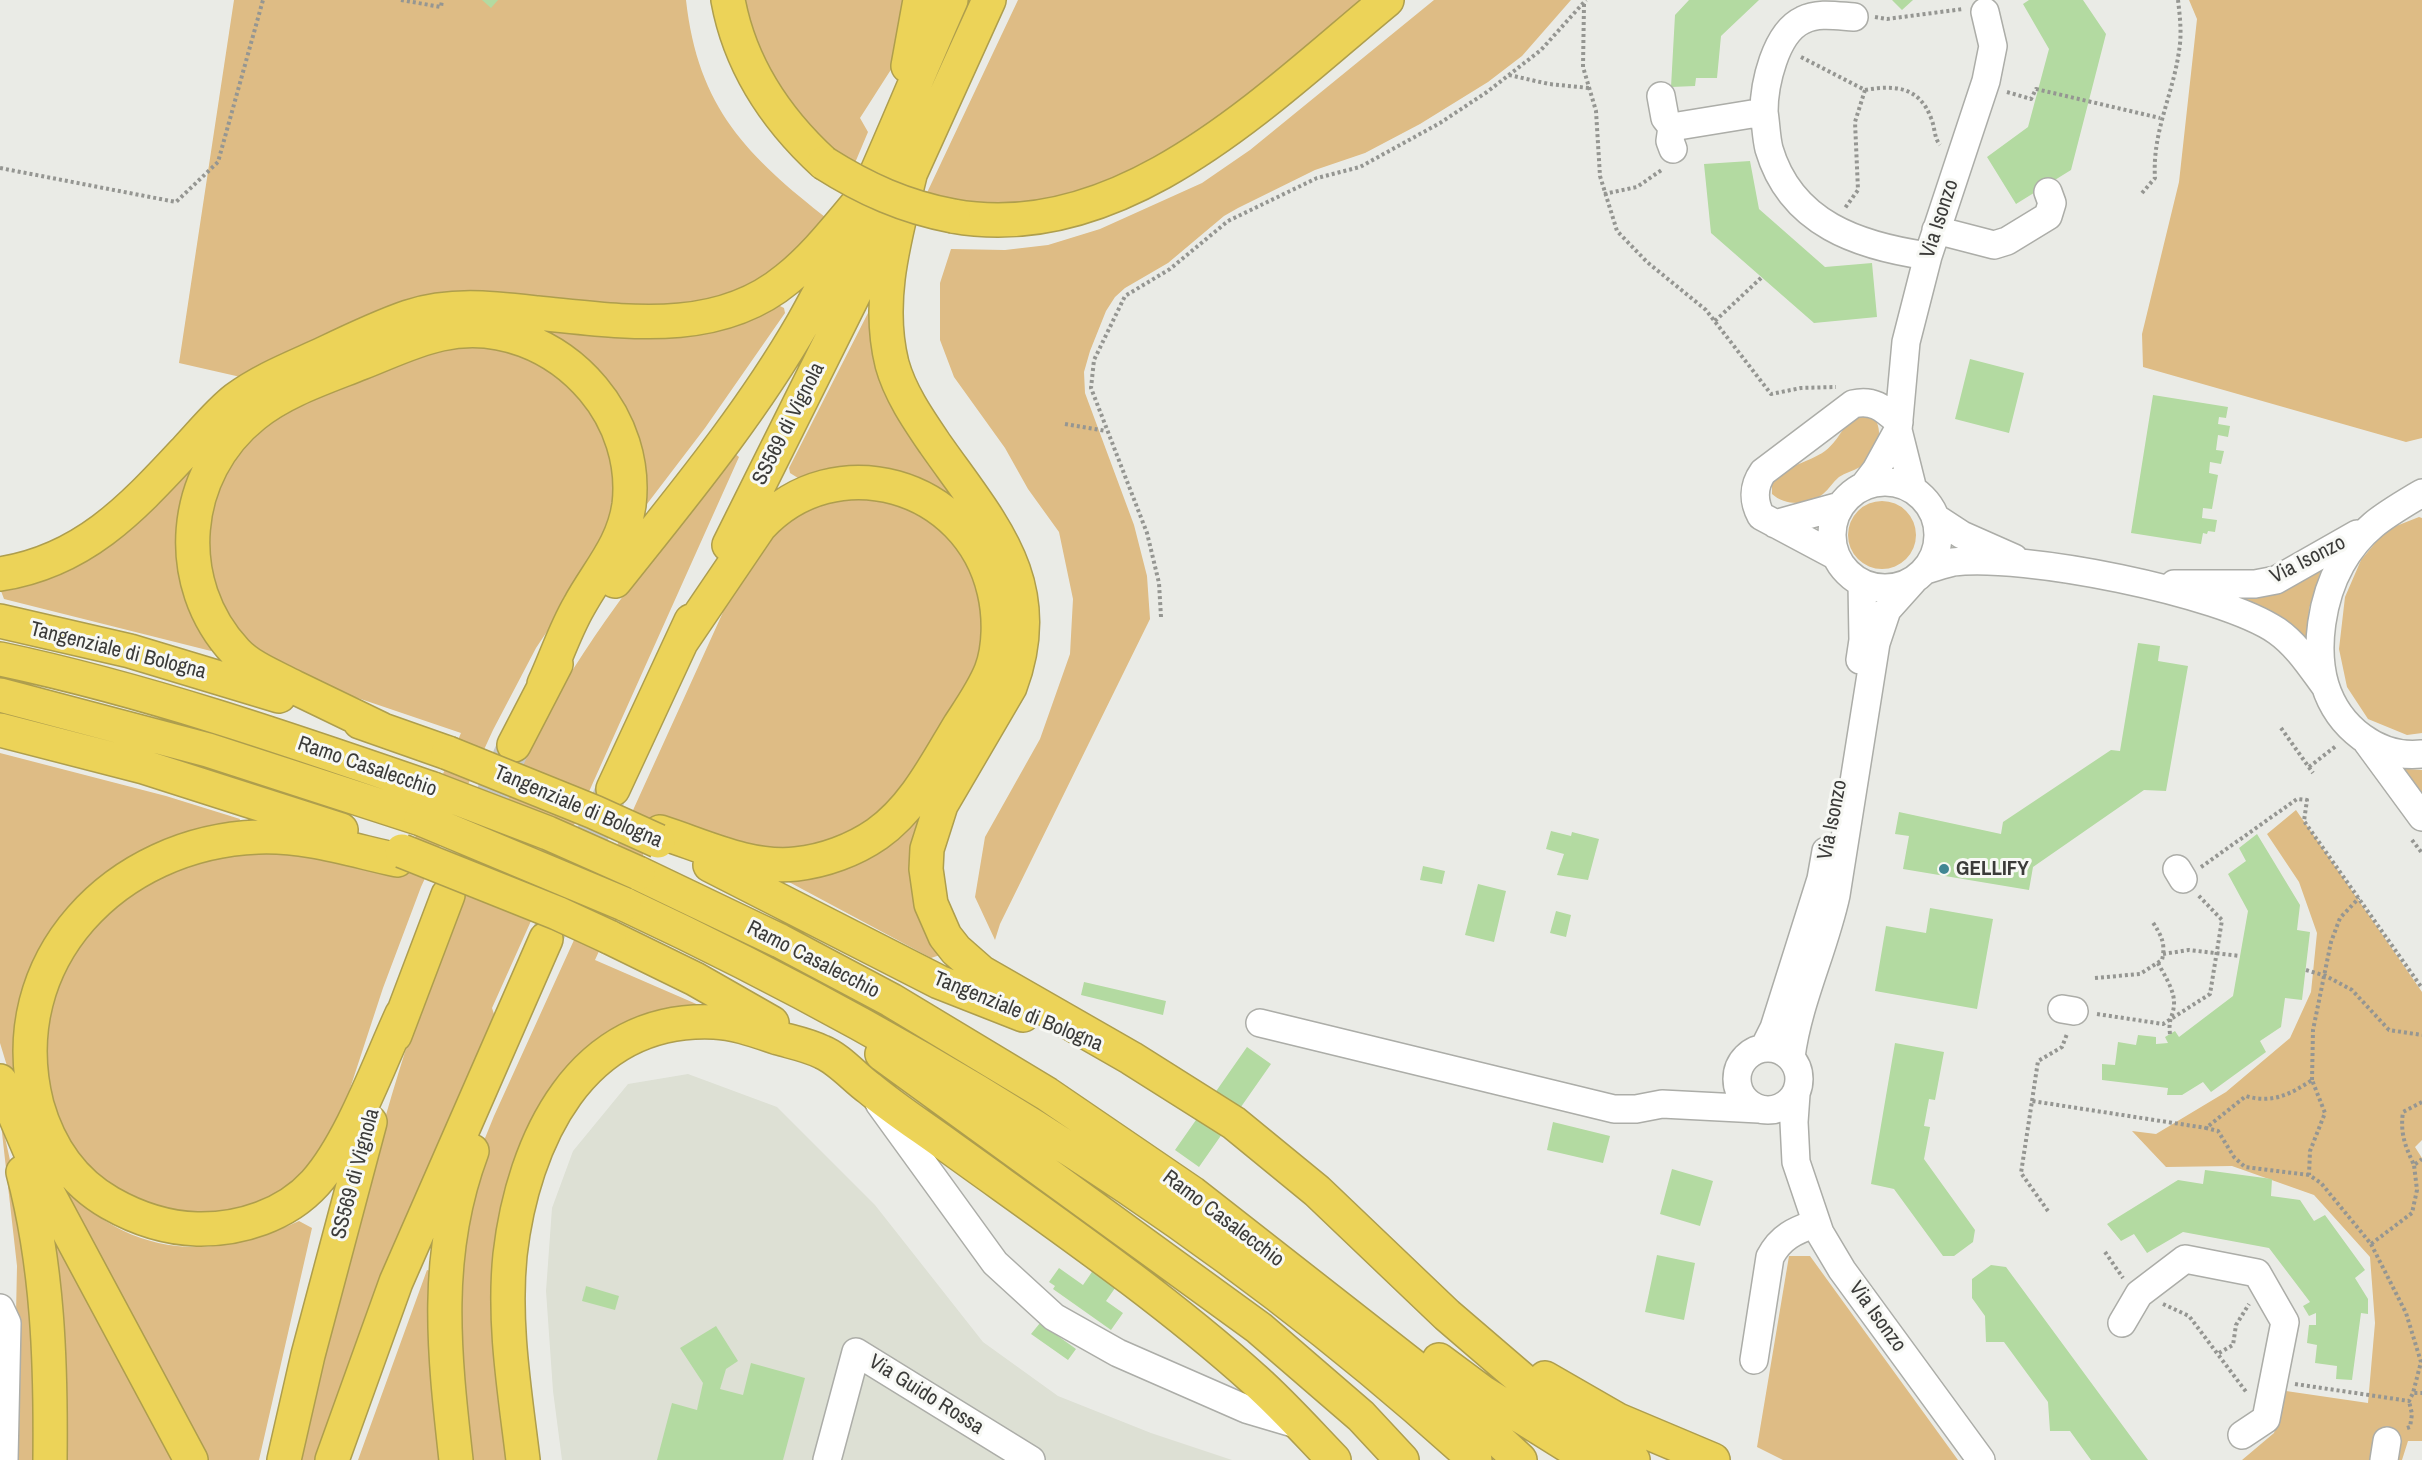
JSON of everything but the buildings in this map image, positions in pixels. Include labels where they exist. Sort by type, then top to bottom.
[{"type":"highway","points":[[728,0],[742,46],[759,85],[791,130],[824,163],[892,200],[953,216],[1000,221],[1026,220],[1089,204],[1125,190],[1195,152],[1232,128],[1387,0]]},
{"type":"highway","points":[[897,121],[920,0]]},
{"type":"highway","points":[[897,121],[951,0]]},
{"type":"highway","points":[[963,59],[989,0]]},
{"type":"highway","points":[[963,59],[999,0]]},
{"type":"highway","name":"SS569 di Vignola","points":[[604,800],[681,640],[845,314],[963,59]]},
{"type":"highway","name":"SS569 di Vignola","points":[[514,745],[544,684],[598,603],[743,415],[776,366],[826,279],[897,121]]},
{"type":"highway","points":[[910,175],[886,287],[887,336],[893,366],[902,389],[919,420],[1005,546],[1018,581],[1023,623],[1022,645],[1010,687],[953,782],[932,827],[927,849],[926,869],[931,904],[945,936],[956,950],[981,972],[1131,1058],[1218,1112],[1317,1191],[1447,1315],[1574,1424],[1633,1460]]},
{"type":"highway","points":[[0,574],[31,566],[86,543],[134,506],[236,400],[268,378],[378,329],[431,311],[473,306],[634,322],[692,320],[717,315],[761,296],[786,281],[814,254],[865,195]]},
{"type":"highway","points":[[381,729],[273,677],[237,654],[215,624],[204,600],[194,558],[195,518],[205,476],[216,455],[229,437],[256,413],[344,370],[442,334],[484,331],[504,334],[550,351],[574,369],[601,398],[610,412],[625,449],[630,485],[629,505],[620,538],[609,561],[578,608],[544,684]]},
{"type":"highway","points":[[659,837],[731,856],[777,864],[816,860],[848,849],[877,834],[911,800],[978,695],[990,672],[996,650],[998,613],[989,572],[980,553],[940,508],[905,489],[848,482],[814,489],[773,513],[760,526],[681,640]]},
{"type":"highway","name":"Tangenziale di Bologna","points":[[0,621],[130,651],[239,683],[448,753],[604,800],[659,837],[939,982],[1131,1058]]},
{"type":"highway","name":"Ramo Casalecchio","points":[[0,659],[147,697],[304,744],[433,789],[548,833],[780,941],[950,1034],[1047,1094],[1192,1193],[1450,1395],[1520,1460]]},
{"type":"highway","name":"Ramo Casalecchio","points":[[0,694],[208,750],[421,819],[624,904],[805,994],[938,1066],[1077,1152],[1253,1278],[1340,1346],[1475,1460]]},
{"type":"highway","points":[[0,730],[207,785],[400,855],[488,884],[609,938],[695,980],[824,1052],[868,1088],[1110,1264],[1256,1381],[1334,1460]]},
{"type":"highway","points":[[400,855],[307,839],[248,837],[208,844],[159,860],[114,885],[81,915],[65,936],[41,984],[30,1040],[33,1090],[42,1122],[54,1147],[68,1168],[104,1199],[145,1220],[167,1227],[213,1229],[236,1226],[258,1220],[298,1199],[330,1165],[402,1014]]},
{"type":"highway","name":"SS569 di Vignola","points":[[284,1460],[353,1177],[402,1014],[448,895]]},
{"type":"highway","points":[[332,1460],[396,1282],[546,939]]},
{"type":"highway","points":[[805,994],[927,1089],[1259,1328],[1346,1402],[1402,1460]]},
{"type":"highway","points":[[523,1460],[509,1334],[510,1258],[515,1220],[534,1150],[563,1096],[601,1057],[624,1042],[671,1025],[716,1022],[738,1025],[824,1052]]},
{"type":"highway","points":[[456,1460],[443,1331],[448,1246],[459,1189],[475,1143],[506,1028]]},
{"type":"highway","points":[[0,1080],[32,1204],[40,1256],[47,1320],[50,1460]]},
{"type":"highway","points":[[0,1080],[49,1195],[191,1460]]},
{"type":"highway","points":[[1192,1193],[1349,1288],[1474,1386],[1591,1460]]},
{"type":"highway","points":[[1447,1315],[1589,1404],[1650,1436],[1713,1460]]},
{"type":"street","name":"Via Isonzo","points":[[1899,426],[1906,342],[1928,256],[1986,81],[1993,46],[1985,12]]},
{"type":"street","points":[[1854,16],[1819,16],[1801,20],[1782,44],[1769,70],[1764,88],[1764,112],[1769,148],[1781,176],[1802,204],[1830,227],[1852,240],[1887,250],[1928,256]]},
{"type":"street","points":[[1661,96],[1672,138],[1764,112]]},
{"type":"street","points":[[1936,230],[1994,245],[2007,241],[2048,216],[2052,202],[2048,192]]},
{"type":"street","points":[[1913,490],[1899,426],[1877,404],[1862,402],[1853,404],[1831,419],[1763,472],[1758,479],[1755,501],[1761,516],[1836,556],[1852,577],[1862,583],[1885,588],[1953,562],[2026,564]]},
{"type":"street","points":[[1771,522],[1840,506],[1863,487],[1876,470],[1899,426]]},
{"type":"street","points":[[1863,487],[1890,482],[1913,490],[1927,503],[1936,518],[1962,535],[2026,564]]},
{"type":"street","points":[[2414,825],[2367,742],[2340,714],[2325,686],[2321,656],[2327,599],[2342,563],[2364,531],[2422,493]]},
{"type":"street","points":[[2395,509],[2422,502]]},
{"type":"street","points":[[1836,556],[1832,531],[1840,506]]},
{"type":"street","points":[[1919,575],[1938,545],[1936,518]]},
{"type":"street","name":"Via Isonzo","points":[[2143,584],[2255,584],[2276,580],[2364,531]]},
{"type":"street","name":"Via Isonzo","points":[[2026,564],[2143,584],[2251,616],[2278,632],[2298,651],[2325,686]]},
{"type":"street","name":"Via Isonzo","points":[[1791,1057],[1793,1037],[1830,926],[1876,643],[1887,610],[1919,575]]},
{"type":"street","name":"Via Isonzo","points":[[1764,1048],[1774,1028],[1821,879],[1863,640],[1862,583]]},
{"type":"street","points":[[2367,742],[2396,754],[2422,754]]},
{"type":"street","points":[[1260,1023],[1614,1109],[1636,1109],[1662,1104],[1762,1110],[1782,1107],[1796,1094]]},
{"type":"street","points":[[1764,1048],[1778,1049],[1791,1057],[1799,1074],[1794,1122],[1796,1162],[1762,1110],[1743,1098],[1737,1079],[1742,1062],[1748,1055],[1764,1048]]},
{"type":"street","points":[[868,1088],[995,1263],[1054,1317],[1118,1353],[1169,1376],[1246,1408],[1300,1425]]},
{"type":"street","name":"Via Isonzo","points":[[1796,1162],[1816,1222],[1842,1270],[1981,1460]]},
{"type":"street","points":[[1754,1360],[1770,1257],[1787,1235],[1816,1222]]},
{"type":"street","points":[[2122,1323],[2139,1294],[2185,1259],[2257,1273],[2285,1322],[2266,1419],[2241,1435]]},
{"type":"street","points":[[0,1308],[7,1323],[4,1460]]},
{"type":"street","name":"Via Guido Rossa","points":[[827,1460],[856,1352],[1031,1460]]},
{"type":"path","points":[[0,168],[176,202],[218,162],[263,0]]},
{"type":"path","points":[[401,0],[441,7],[442,0]]},
{"type":"path","points":[[2142,193],[2155,178],[2153,155],[2160,118],[2179,52],[2181,25],[2178,0]]},
{"type":"path","points":[[1161,617],[1159,583],[1147,533],[1091,388],[1094,360],[1125,296],[1170,269],[1228,221],[1317,178],[1360,167],[1440,123],[1541,50],[1585,2]]},
{"type":"path","points":[[1585,2],[1583,67],[1596,111],[1600,176],[1617,231],[1631,248],[1714,321],[1771,394],[1801,388],[1846,388]]},
{"type":"path","points":[[1782,44],[1816,67],[1865,90],[1895,86],[1912,91],[1931,118],[1937,143],[1960,158]]},
{"type":"path","points":[[1509,75],[1549,84],[1589,88]]},
{"type":"path","points":[[1997,89],[2031,99],[2036,89],[2160,118]]},
{"type":"path","points":[[1830,227],[1858,190],[1855,122],[1865,90]]},
{"type":"path","points":[[1714,321],[1762,277]]},
{"type":"path","points":[[1065,424],[1107,431]]},
{"type":"path","points":[[2281,728],[2313,773]]},
{"type":"path","points":[[2309,767],[2339,744],[2332,735]]},
{"type":"path","points":[[2048,1211],[2021,1173],[2038,1061],[2062,1047],[2068,1010],[2163,1023],[2210,994],[2222,920],[2180,874],[2296,799],[2307,800],[2304,820],[2422,988]]},
{"type":"path","points":[[2414,825],[2422,854]]},
{"type":"path","points":[[2308,1175],[2310,1151],[2325,1113],[2312,1080],[2313,1030],[2326,976],[2331,942],[2340,918],[2359,898]]},
{"type":"path","points":[[2096,978],[2140,974],[2158,963],[2163,954],[2163,940],[2152,921]]},
{"type":"path","points":[[2163,954],[2189,950],[2217,951],[2240,956]]},
{"type":"path","points":[[2158,963],[2171,988],[2174,1005],[2168,1020],[2170,1034]]},
{"type":"path","points":[[2306,970],[2326,976],[2352,990],[2389,1030],[2422,1035]]},
{"type":"path","points":[[2206,1128],[2247,1096],[2274,1099],[2293,1093],[2312,1080]]},
{"type":"path","points":[[2032,1101],[2218,1131],[2234,1157],[2245,1167],[2308,1175],[2321,1183],[2371,1244],[2406,1313],[2421,1362],[2409,1401],[2274,1381]]},
{"type":"path","points":[[2371,1244],[2412,1213],[2417,1190],[2414,1165],[2403,1143],[2403,1112],[2422,1102]]},
{"type":"path","points":[[2414,1165],[2422,1159]]},
{"type":"path","points":[[2105,1252],[2133,1292],[2189,1316],[2266,1419]]},
{"type":"path","points":[[2413,1393],[2422,1393]]},
{"type":"shaded area","points":[[234,0],[686,0],[692,38],[702,71],[715,100],[731,126],[774,174],[829,220],[795,256],[729,299],[635,308],[245,378],[179,363]]},
{"type":"shaded area","points":[[735,0],[907,0],[892,68],[860,118],[868,132],[852,170],[783,106]]},
{"type":"shaded area","points":[[1018,0],[1365,0],[1173,155],[1049,206],[924,199]]},
{"type":"shaded area","points":[[1434,0],[1571,0],[1522,56],[1488,82],[1420,124],[1365,153],[1315,170],[1224,216],[1168,263],[1125,288],[1115,297],[1106,311],[1084,372],[1085,393],[1134,525],[1147,576],[1150,619],[1000,924],[995,940],[975,897],[985,837],[1040,739],[1070,654],[1073,599],[1059,532],[1028,489],[1005,448],[954,377],[940,340],[940,283],[951,249],[1005,250],[1048,245],[1100,229],[1202,183],[1250,150]]},
{"type":"shaded area","points":[[2189,0],[2422,0],[2422,438],[2406,442],[2143,367],[2142,334],[2179,182],[2197,19]]},
{"type":"shaded area","points":[[776,304],[784,308],[785,313],[705,428],[647,504],[643,502],[634,437],[495,321]]},
{"type":"shaded area","points":[[868,313],[872,316],[961,510],[798,478],[790,473],[789,468]]},
{"type":"shaded area","points":[[471,344],[515,350],[557,372],[592,407],[617,469],[615,519],[568,600],[536,648],[493,730],[421,887],[383,988],[341,1116],[304,1177],[260,1205],[190,1219],[112,1193],[53,1129],[42,1010],[104,902],[227,849],[351,858],[398,876],[461,733],[275,670],[227,627],[202,553],[215,476],[282,410],[427,351]]},
{"type":"shaded area","points":[[1865,413],[1875,419],[1879,439],[1874,452],[1865,463],[1839,477],[1823,494],[1811,501],[1797,503],[1783,501],[1772,494],[1772,480],[1784,471],[1825,451],[1850,422]]},
{"type":"shaded area","points":[[733,452],[739,457],[492,1008],[496,1020],[317,1460],[300,1460],[371,1167],[399,1071],[466,881],[507,790],[574,668],[639,574]]},
{"type":"shaded area","points":[[198,456],[215,646],[211,651],[4,599],[1,591],[5,585]]},
{"type":"shaded area","points":[[883,496],[932,519],[964,557],[979,596],[982,617],[982,637],[971,679],[906,789],[870,824],[803,852],[711,841],[661,815],[595,960],[701,1006],[700,1010],[681,1012],[527,1135],[511,1460],[466,1460],[456,1290],[481,1148],[494,1116],[744,566],[760,540],[818,500]]},
{"type":"shaded area","points":[[1889,501],[1901,507],[1910,516],[1916,528],[1914,548],[1906,559],[1889,569],[1875,569],[1858,559],[1850,548],[1848,528],[1858,511],[1869,503]]},
{"type":"shaded area","points":[[2419,517],[2422,518],[2422,733],[2407,735],[2368,719],[2347,687],[2339,649],[2345,597],[2361,560],[2386,530]]},
{"type":"shaded area","points":[[2323,564],[2309,609],[2307,651],[2232,596]]},
{"type":"shaded area","points":[[0,753],[166,796],[240,819],[238,826],[85,895],[20,1087],[14,1089],[0,1043]]},
{"type":"shaded area","points":[[2395,768],[2422,770],[2422,806]]},
{"type":"shaded area","points":[[925,802],[940,955],[931,958],[789,882],[792,876]]},
{"type":"shaded area","points":[[2296,810],[2422,992],[2422,1140],[2415,1147],[2422,1158],[2422,1441],[2408,1441],[2402,1460],[2242,1460],[2274,1433],[2286,1391],[2368,1403],[2375,1323],[2370,1257],[2314,1195],[2232,1166],[2166,1167],[2132,1131],[2156,1134],[2226,1092],[2290,1038],[2311,992],[2317,933],[2299,882],[2267,834]]},
{"type":"shaded area","points":[[688,1074],[777,1107],[875,1205],[983,1342],[1058,1396],[1151,1433],[1232,1460],[562,1460],[553,1391],[546,1291],[552,1208],[573,1151],[628,1084]]},
{"type":"shaded area","points":[[0,1115],[29,1246],[37,1460],[13,1460],[17,1266]]},
{"type":"shaded area","points":[[57,1179],[83,1205],[111,1224],[139,1237],[169,1245],[200,1247],[232,1243],[265,1235],[299,1221],[312,1228],[259,1460],[204,1460]]},
{"type":"shaded area","points":[[55,1231],[175,1460],[61,1460],[47,1235]]},
{"type":"shaded area","points":[[1789,1256],[1810,1256],[1958,1460],[1783,1460],[1757,1447]]},
{"type":"shaded area","points":[[427,1270],[431,1271],[445,1460],[358,1460]]},
{"type":"tunnel","points":[[448,895],[512,750]]},
{"type":"tunnel","points":[[546,939],[612,790]]},
{"type":"place","name":"GELLIFY","points":[[1944,869]]}]
